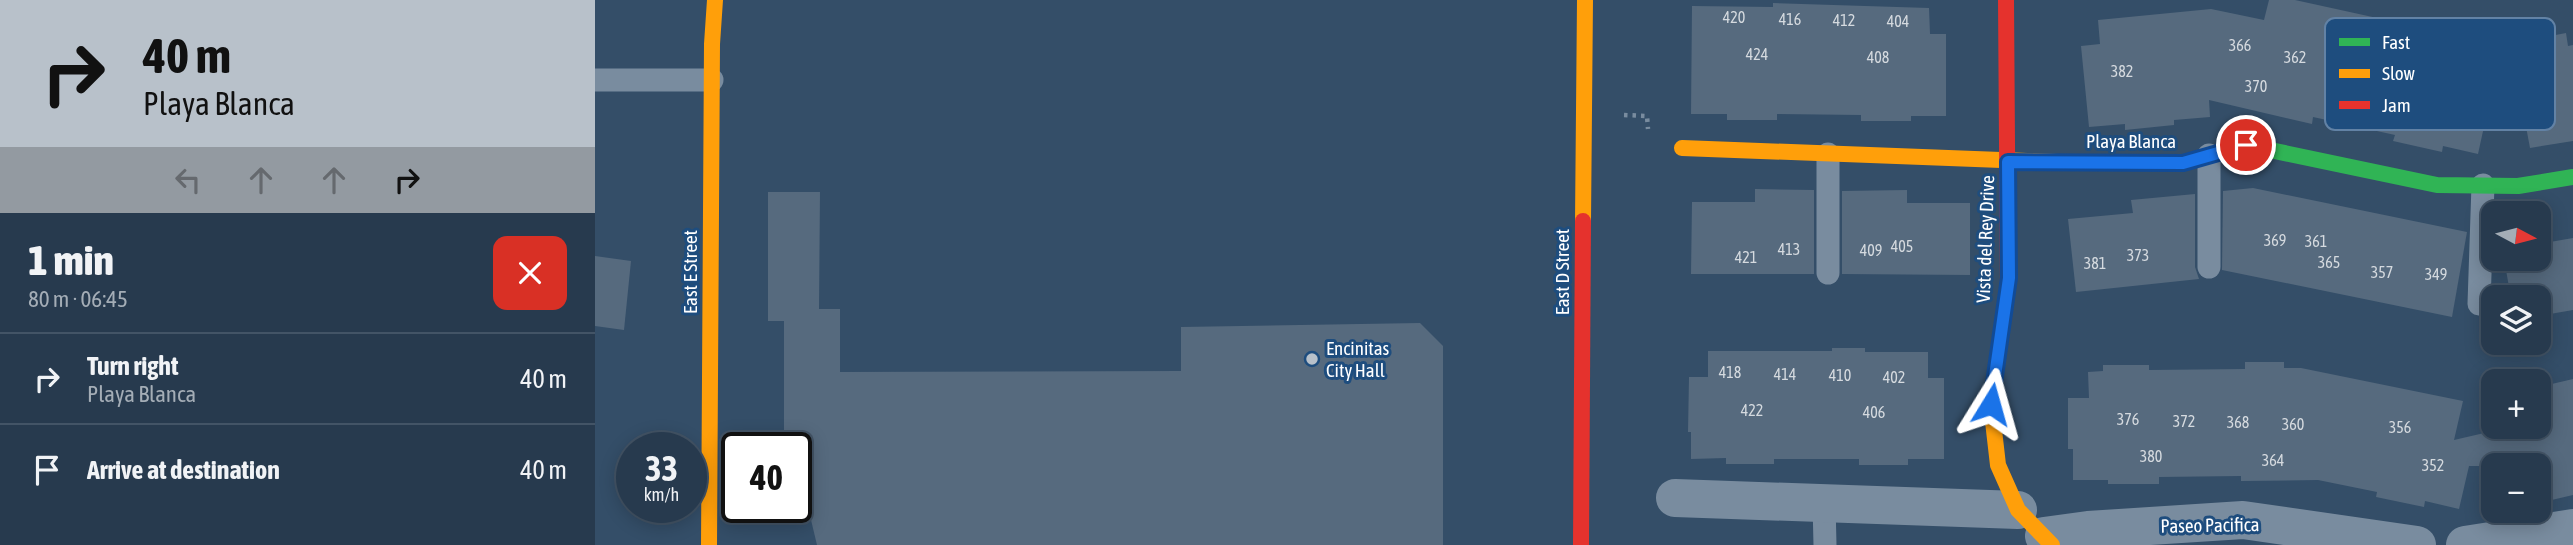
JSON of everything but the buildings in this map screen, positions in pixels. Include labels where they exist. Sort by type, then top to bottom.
[{"type":"street","name":"East E Street","points":[[709,545],[712,80],[715,0]]},
{"type":"street","name":"East D Street","points":[[1581,545],[1585,0]]},
{"type":"street","name":"Vista del Rey Drive","points":[[2006,0],[2009,278],[1991,404],[1998,465],[2038,530]]},
{"type":"street","name":"Playa Blanca","points":[[1682,148],[2008,162],[2183,163],[2246,145],[2437,185],[2518,186],[2573,177]]},
{"type":"street","name":"Paseo Pacifica","points":[[1675,498],[1824,503],[2038,530],[2088,530],[2243,520],[2417,545]]},
{"type":"street","points":[[2465,545],[2573,528]]},
{"type":"lane","points":[[595,80],[712,80]]},
{"type":"lane","points":[[1828,154],[1828,273]]},
{"type":"lane","points":[[2209,155],[2209,267]]},
{"type":"lane","points":[[2479,304],[2483,186]]},
{"type":"lane","points":[[1824,503],[1825,545]]},
{"type":"traffic: fast","points":[[2057,162],[2183,163],[2246,145],[2437,185],[2518,186],[2573,177]]},
{"type":"traffic: slow","points":[[709,545],[712,44],[715,0]]},
{"type":"traffic: slow","points":[[1583,221],[1585,0]]},
{"type":"traffic: slow","points":[[1682,148],[2057,162]]},
{"type":"traffic: slow","points":[[2008,285],[1991,404],[1998,465],[2018,510],[2052,545]]},
{"type":"traffic: jam","points":[[2006,0],[2008,285]]},
{"type":"traffic: jam","points":[[1581,545],[1583,221]]},
{"type":"place","name":"Encinitas City Hall","points":[[1312,359]]},
{"type":"route","points":[[1991,404],[2009,278],[2008,162],[2183,163],[2246,145]]}]
